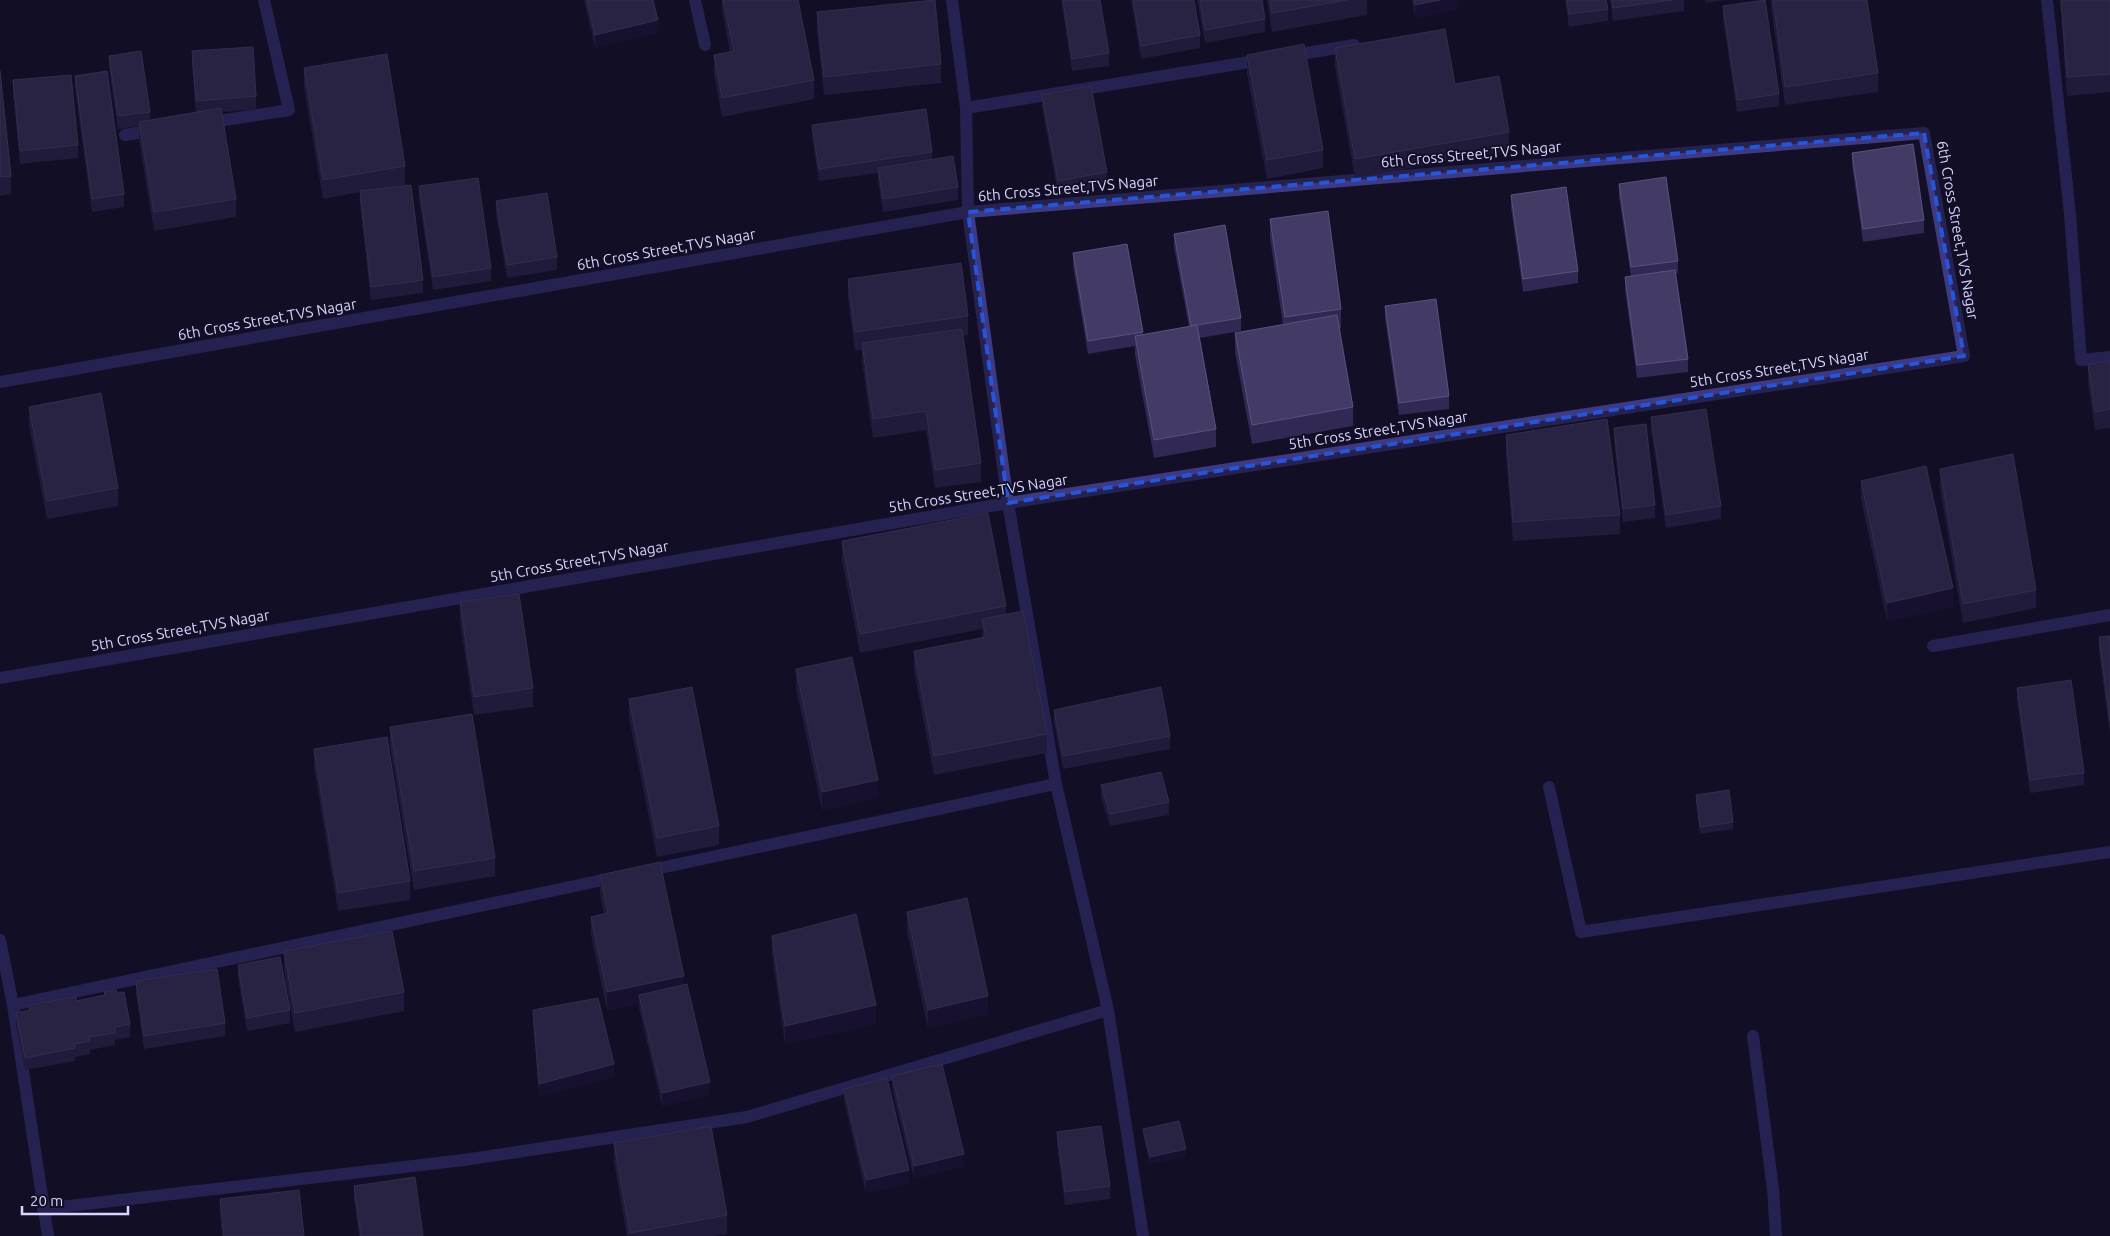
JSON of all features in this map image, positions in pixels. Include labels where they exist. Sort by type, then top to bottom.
[{"type":"street","points":[[192,125],[288,110],[264,0]]},
{"type":"street","points":[[695,0],[705,45]]},
{"type":"street","points":[[952,0],[966,108],[968,212],[1008,504],[1056,784],[1108,1010],[1143,1236]]},
{"type":"street","points":[[2048,0],[2070,214],[2081,360],[2110,357]]},
{"type":"street","points":[[966,108],[1369,43]]},
{"type":"street","points":[[125,135],[163,129]]},
{"type":"street","name":"6th Cross Street,TVS Nagar","points":[[0,382],[968,212],[1924,133],[1964,356]]},
{"type":"street","name":"5th Cross Street,TVS Nagar","points":[[0,678],[1008,504],[1964,356]]},
{"type":"street","points":[[1933,646],[2110,615]]},
{"type":"street","points":[[13,1005],[1056,784]]},
{"type":"street","points":[[1549,787],[1581,932],[2110,852]]},
{"type":"street","points":[[0,940],[13,1005],[48,1236]]},
{"type":"street","points":[[43,1209],[464,1160],[747,1117],[1108,1010]]},
{"type":"street","points":[[1753,1036],[1773,1189],[1776,1236]]},
{"type":"highlighted area","points":[[1924,133],[1964,356],[1008,503],[968,212]]},
{"type":"building","points":[[587,0],[653,0],[658,20],[595,35]]},
{"type":"building","points":[[723,0],[798,0],[814,80],[722,98],[714,55],[734,51]]},
{"type":"building","points":[[935,0],[941,64],[824,77],[817,12]]},
{"type":"building","points":[[1063,0],[1100,0],[1109,53],[1072,59]]},
{"type":"building","points":[[1133,0],[1194,0],[1200,35],[1141,46]]},
{"type":"building","points":[[1200,0],[1262,0],[1265,19],[1205,30]]},
{"type":"building","points":[[1270,0],[1347,0],[1272,13]]},
{"type":"building","points":[[1414,0],[1440,0],[1415,5]]},
{"type":"building","points":[[1567,0],[1606,0],[1608,9],[1569,14]]},
{"type":"building","points":[[1612,0],[1672,0],[1613,8]]},
{"type":"building","points":[[1765,0],[1779,94],[1737,100],[1723,6]]},
{"type":"building","points":[[1773,0],[1867,0],[1878,73],[1785,87]]},
{"type":"building","points":[[2061,0],[2110,0],[2110,74],[2067,77]]},
{"type":"building","points":[[1445,29],[1455,84],[1499,76],[1509,132],[1355,159],[1335,48]]},
{"type":"building","points":[[1304,44],[1323,150],[1267,160],[1247,55]]},
{"type":"building","points":[[253,47],[256,96],[196,101],[192,51]]},
{"type":"building","points":[[141,51],[150,112],[118,116],[109,56]]},
{"type":"building","points":[[387,54],[405,166],[323,180],[304,68]]},
{"type":"building","points":[[0,71],[11,176],[0,177]]},
{"type":"building","points":[[107,71],[124,194],[92,199],[75,76]]},
{"type":"building","points":[[71,75],[78,145],[20,151],[13,80]]},
{"type":"building","points":[[1091,86],[1107,172],[1058,181],[1042,95]]},
{"type":"building","points":[[221,108],[236,199],[154,212],[139,122]]},
{"type":"building","points":[[926,109],[932,152],[819,169],[812,125]]},
{"type":"building","points":[[1913,144],[1924,220],[1863,229],[1852,153]]},
{"type":"building","points":[[953,156],[958,187],[883,199],[878,168]]},
{"type":"building","points":[[1666,177],[1678,261],[1631,267],[1619,184]]},
{"type":"building","points":[[478,178],[491,268],[433,277],[419,186]]},
{"type":"building","points":[[411,185],[423,280],[371,287],[360,191]]},
{"type":"building","points":[[1566,187],[1578,271],[1523,279],[1511,195]]},
{"type":"building","points":[[547,193],[557,257],[507,265],[496,201]]},
{"type":"building","points":[[1328,211],[1341,309],[1285,317],[1270,219]]},
{"type":"building","points":[[1225,225],[1241,318],[1191,326],[1174,234]]},
{"type":"building","points":[[1127,244],[1143,332],[1088,341],[1073,253]]},
{"type":"building","points":[[961,263],[968,316],[855,332],[848,279]]},
{"type":"building","points":[[1675,270],[1688,359],[1637,365],[1625,277]]},
{"type":"building","points":[[1436,299],[1449,396],[1399,403],[1385,306]]},
{"type":"building","points":[[1337,315],[1353,407],[1252,425],[1235,333]]},
{"type":"building","points":[[1197,325],[1216,429],[1154,440],[1135,336]]},
{"type":"building","points":[[962,329],[981,463],[935,470],[926,411],[873,419],[862,343]]},
{"type":"building","points":[[2110,361],[2110,409],[2095,412],[2088,364]]},
{"type":"building","points":[[101,393],[118,488],[47,501],[29,407]]},
{"type":"building","points":[[1706,409],[1721,506],[1666,515],[1651,417]]},
{"type":"building","points":[[1607,419],[1620,515],[1513,522],[1506,435]]},
{"type":"building","points":[[1646,424],[1655,505],[1623,509],[1614,428]]},
{"type":"building","points":[[2013,454],[2036,590],[1963,604],[1940,469]]},
{"type":"building","points":[[1926,466],[1953,588],[1887,603],[1861,481]]},
{"type":"building","points":[[988,513],[1006,606],[860,634],[842,541]]},
{"type":"building","points":[[519,594],[533,688],[474,697],[460,602]]},
{"type":"building","points":[[1023,611],[1047,734],[934,756],[914,651],[986,637],[982,619]]},
{"type":"building","points":[[2110,636],[2110,722],[2099,637]]},
{"type":"building","points":[[852,657],[878,780],[822,792],[796,669]]},
{"type":"building","points":[[2071,680],[2084,773],[2030,780],[2017,688]]},
{"type":"building","points":[[692,687],[719,826],[657,838],[629,699]]},
{"type":"building","points":[[1161,687],[1170,736],[1063,756],[1054,710]]},
{"type":"building","points":[[472,714],[495,858],[414,871],[390,727]]},
{"type":"building","points":[[387,737],[410,881],[338,893],[314,749]]},
{"type":"building","points":[[1161,772],[1169,802],[1110,814],[1101,785]]},
{"type":"building","points":[[1729,790],[1733,822],[1700,827],[1696,795]]},
{"type":"building","points":[[660,862],[684,976],[607,992],[591,917],[608,913],[600,875]]},
{"type":"building","points":[[967,898],[988,996],[928,1010],[907,912]]},
{"type":"building","points":[[856,914],[876,1005],[785,1026],[772,936]]},
{"type":"building","points":[[392,931],[404,992],[295,1013],[284,951]]},
{"type":"building","points":[[280,957],[290,1010],[247,1018],[238,965]]},
{"type":"building","points":[[217,969],[225,1023],[144,1036],[136,981]]},
{"type":"building","points":[[687,984],[710,1082],[662,1093],[639,995]]},
{"type":"building","points":[[116,990],[117,993],[124,992],[130,1024],[115,1027],[115,1033],[89,1037],[90,1041],[74,1044],[75,1048],[25,1058],[16,1013],[30,1010],[29,1005],[76,997],[76,1001],[105,995],[104,992]]},
{"type":"building","points":[[598,998],[614,1064],[539,1084],[533,1010]]},
{"type":"building","points":[[942,1064],[964,1154],[914,1166],[892,1076]]},
{"type":"building","points":[[887,1078],[909,1170],[866,1180],[844,1089]]},
{"type":"building","points":[[1179,1121],[1186,1149],[1150,1157],[1143,1129]]},
{"type":"building","points":[[711,1126],[727,1215],[630,1233],[614,1143]]},
{"type":"building","points":[[1101,1126],[1110,1186],[1065,1192],[1057,1132]]},
{"type":"building","points":[[415,1177],[423,1236],[361,1236],[354,1186]]},
{"type":"building","points":[[299,1190],[304,1236],[224,1236],[220,1199]]}]
